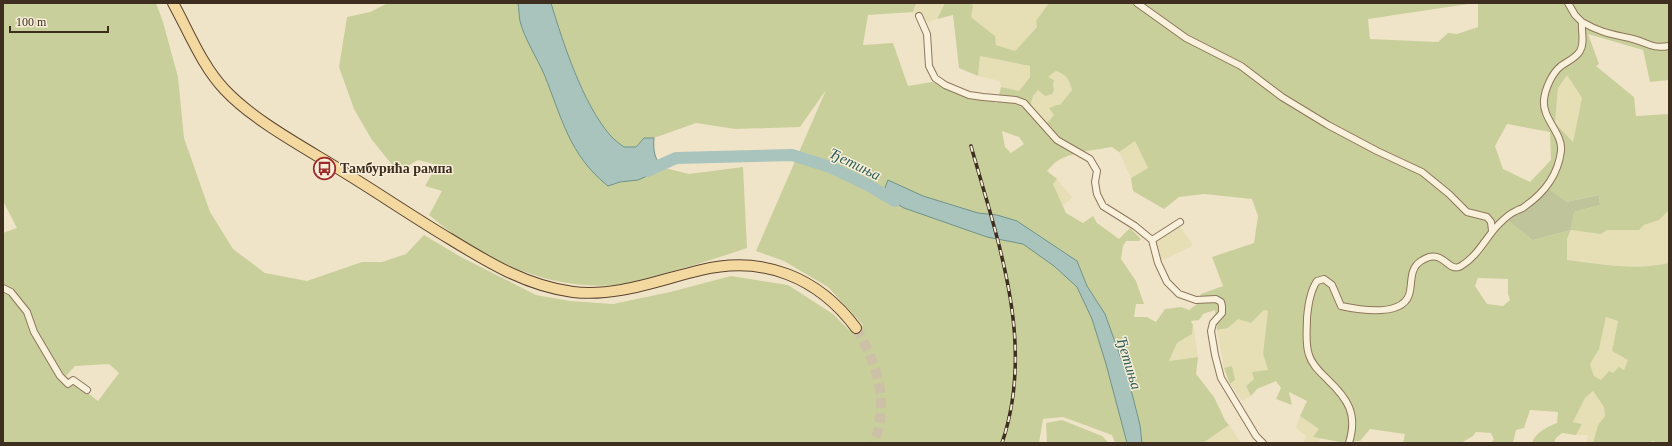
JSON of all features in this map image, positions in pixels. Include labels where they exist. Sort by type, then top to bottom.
[{"type":"main road","points":[[173,3],[212,74],[237,102],[272,127],[415,217],[509,273],[534,283],[556,289],[596,293],[637,288],[714,268],[741,265],[760,267],[788,274],[818,290],[839,306],[856,328]]},
{"type":"street","points":[[1137,3],[1186,38],[1241,66],[1282,98],[1377,151],[1422,172],[1450,194],[1467,212],[1487,217],[1491,222],[1492,231]]},
{"type":"street","points":[[1568,3],[1575,15],[1582,22],[1607,34],[1633,39],[1657,48],[1669,46]]},
{"type":"street","points":[[919,16],[927,34],[929,66],[935,78],[945,85],[969,95],[1016,100],[1024,103],[1057,140],[1090,159],[1097,171],[1095,182],[1096,194],[1103,206],[1135,226],[1152,240],[1158,263],[1167,282],[1179,294],[1196,300],[1216,299],[1221,302],[1222,313],[1213,323],[1211,331],[1215,356],[1221,378],[1256,436],[1263,443]]},
{"type":"street","points":[[1349,443],[1354,424],[1352,412],[1338,390],[1316,368],[1308,354],[1308,315],[1314,285],[1317,281],[1324,279],[1328,281],[1332,285],[1341,306],[1381,310],[1395,308],[1405,301],[1410,292],[1410,280],[1413,270],[1420,261],[1438,256],[1443,258],[1451,267],[1456,268],[1461,266],[1482,247],[1492,231],[1501,222],[1536,198],[1550,183],[1561,151],[1561,142],[1546,116],[1544,102],[1546,89],[1560,66],[1574,58],[1581,51],[1583,42],[1582,22]]},
{"type":"street","points":[[1152,240],[1180,222]]},
{"type":"street","points":[[3,288],[11,292],[27,312],[34,332],[60,376],[68,384],[73,380],[87,390]]},
{"type":"shaded area","points":[[916,3],[945,3],[937,19],[929,22],[913,12]]},
{"type":"shaded area","points":[[971,3],[1050,4],[1036,21],[1037,27],[1015,51],[996,45],[995,36],[971,17],[973,6]]},
{"type":"shaded area","points":[[980,56],[1030,66],[1030,76],[1019,92],[1001,87],[1000,81],[978,76]]},
{"type":"shaded area","points":[[1056,71],[1064,74],[1069,80],[1072,90],[1060,105],[1050,108],[1054,115],[1047,123],[1030,107],[1033,96],[1047,77]]},
{"type":"shaded area","points":[[1567,75],[1582,98],[1573,142],[1555,123],[1558,88]]},
{"type":"shaded area","points":[[1135,141],[1148,168],[1131,178],[1119,152]]},
{"type":"shaded area","points":[[1057,179],[1072,197],[1063,206],[1053,184]]},
{"type":"shaded area","points":[[1669,210],[1669,263],[1657,266],[1626,267],[1567,260],[1567,239],[1571,230],[1598,233],[1607,230],[1639,230],[1644,225],[1659,220]]},
{"type":"shaded area","points":[[1179,225],[1192,243],[1192,246],[1161,261],[1155,241]]},
{"type":"shaded area","points":[[1264,310],[1268,311],[1263,354],[1268,370],[1246,386],[1251,396],[1242,401],[1230,384],[1235,380],[1232,366],[1224,368],[1217,330],[1228,328],[1238,318],[1251,323]]},
{"type":"shaded area","points":[[1606,317],[1618,321],[1612,351],[1629,360],[1624,370],[1601,380],[1594,376],[1590,364],[1599,349]]},
{"type":"shaded area","points":[[1193,325],[1198,357],[1169,361],[1177,343],[1192,334]]},
{"type":"shaded area","points":[[1593,391],[1604,407],[1605,416],[1598,425],[1593,443],[1587,443],[1588,435],[1576,435],[1582,424],[1573,422],[1585,398]]},
{"type":"shaded area","points":[[1300,416],[1319,429],[1314,437],[1320,438],[1319,443],[1303,443],[1306,436],[1296,428]]},
{"type":"shaded area","points":[[1229,425],[1241,443],[1203,443]]},
{"type":"green space","points":[[3,3],[156,3],[163,22],[178,77],[184,138],[210,212],[233,249],[265,273],[307,281],[362,262],[382,262],[406,254],[424,235],[461,257],[536,295],[570,301],[613,304],[670,292],[731,276],[788,285],[833,314],[850,331],[863,325],[828,287],[784,261],[756,251],[826,90],[800,127],[735,129],[696,123],[654,138],[644,138],[636,147],[624,147],[610,135],[591,107],[561,36],[551,3],[916,3],[913,12],[868,15],[863,45],[893,43],[908,86],[932,82],[997,103],[1001,87],[1019,91],[1030,77],[1030,66],[980,56],[978,76],[959,68],[953,15],[937,19],[945,3],[971,3],[973,6],[971,17],[995,36],[996,45],[1015,51],[1037,27],[1036,21],[1049,3],[1475,3],[1368,19],[1370,39],[1438,42],[1448,33],[1457,34],[1478,27],[1478,3],[1669,3],[1669,80],[1650,82],[1643,50],[1588,34],[1599,64],[1596,66],[1634,97],[1636,116],[1669,114],[1669,210],[1659,220],[1644,225],[1639,230],[1607,230],[1601,234],[1571,230],[1567,239],[1567,260],[1631,267],[1669,263],[1669,443],[1657,443],[1653,441],[1649,443],[1593,443],[1598,425],[1605,416],[1604,407],[1593,391],[1585,398],[1573,422],[1582,424],[1576,435],[1562,433],[1556,438],[1554,443],[1532,443],[1539,433],[1557,423],[1558,412],[1530,410],[1524,428],[1516,430],[1513,443],[1490,443],[1494,440],[1491,433],[1476,432],[1473,436],[1461,443],[1403,443],[1405,434],[1370,429],[1360,441],[1340,442],[1313,437],[1319,429],[1300,416],[1307,401],[1289,392],[1292,405],[1276,399],[1281,388],[1276,381],[1257,389],[1251,396],[1246,386],[1254,379],[1252,372],[1268,370],[1263,354],[1268,311],[1264,310],[1251,323],[1238,319],[1228,328],[1217,330],[1215,310],[1203,314],[1199,320],[1191,321],[1193,325],[1192,334],[1177,343],[1169,361],[1198,357],[1196,374],[1214,397],[1229,425],[1203,443],[1115,443],[1112,435],[1063,417],[1043,419],[1039,443],[3,443],[3,233],[17,228],[3,201]],"holes":[[[1056,71],[1063,74],[1069,80],[1072,90],[1060,105],[1049,108],[1054,115],[1047,123],[1030,107],[1033,96],[1038,90],[1045,96],[1052,94],[1054,90],[1054,80],[1048,77]],[[1567,75],[1582,98],[1573,142],[1555,123],[1558,88]],[[1507,124],[1550,132],[1551,160],[1530,182],[1503,169],[1495,146]],[[1002,131],[1019,137],[1024,144],[1011,153],[1005,147]],[[1135,141],[1148,168],[1131,178],[1133,191],[1164,209],[1179,197],[1204,194],[1252,199],[1258,216],[1254,243],[1212,257],[1223,286],[1201,294],[1196,305],[1189,310],[1181,307],[1165,309],[1156,322],[1147,317],[1134,317],[1136,304],[1144,304],[1136,281],[1121,259],[1123,246],[1126,241],[1139,241],[1141,239],[1130,228],[1119,239],[1097,223],[1093,216],[1083,223],[1066,213],[1053,184],[1057,179],[1047,171],[1056,162],[1068,156],[1112,147],[1119,152]],[[1599,195],[1600,205],[1574,212],[1571,230],[1533,240],[1566,202]],[[1478,278],[1508,279],[1508,294],[1510,300],[1503,306],[1487,304],[1475,286]],[[1606,317],[1618,321],[1612,351],[1628,360],[1624,370],[1619,367],[1613,373],[1609,371],[1601,380],[1594,376],[1590,364],[1599,349]],[[109,364],[119,373],[98,401],[66,376],[75,366]]]},
{"type":"green space","points":[[388,3],[518,3],[520,21],[544,74],[564,126],[608,186],[620,182],[638,180],[665,168],[689,174],[743,167],[747,248],[692,266],[632,282],[615,285],[590,285],[564,283],[539,277],[515,268],[492,258],[449,231],[429,215],[442,191],[425,186],[437,165],[418,160],[398,172],[372,140],[354,109],[339,67],[347,17],[370,12]]},
{"type":"green space","points":[[1549,189],[1566,202],[1599,195],[1600,205],[1574,212],[1571,230],[1533,240],[1508,220]]},
{"type":"green space","points":[[1232,366],[1235,380],[1230,384],[1224,368]]},
{"type":"green space","points":[[1062,420],[1102,436],[1109,443],[1047,443],[1046,423]]},
{"type":"water","points":[[518,3],[551,3],[561,36],[575,72],[591,107],[600,122],[612,137],[624,147],[636,147],[644,138],[654,138],[656,159],[665,168],[638,180],[620,182],[608,186],[584,162],[568,135],[544,74],[522,28]]},
{"type":"water","points":[[888,180],[923,196],[978,213],[997,215],[1017,221],[1077,261],[1087,286],[1105,314],[1128,378],[1140,425],[1142,443],[1127,443],[1106,364],[1092,319],[1077,287],[1054,266],[1023,244],[987,237],[904,208],[882,195]]},
{"type":"waterway","name":"Ђетиња","points":[[647,171],[676,158],[792,155],[830,167],[868,185],[895,201]]},
{"type":"tunnel","points":[[856,328],[870,355],[879,383],[881,412],[879,427],[874,443]]},
{"type":"railway","points":[[971,146],[1002,256],[1014,330],[1015,368],[1012,405],[1002,443]]},
{"type":"place","name":"Тамбурића рампа","points":[[324,168]]}]
